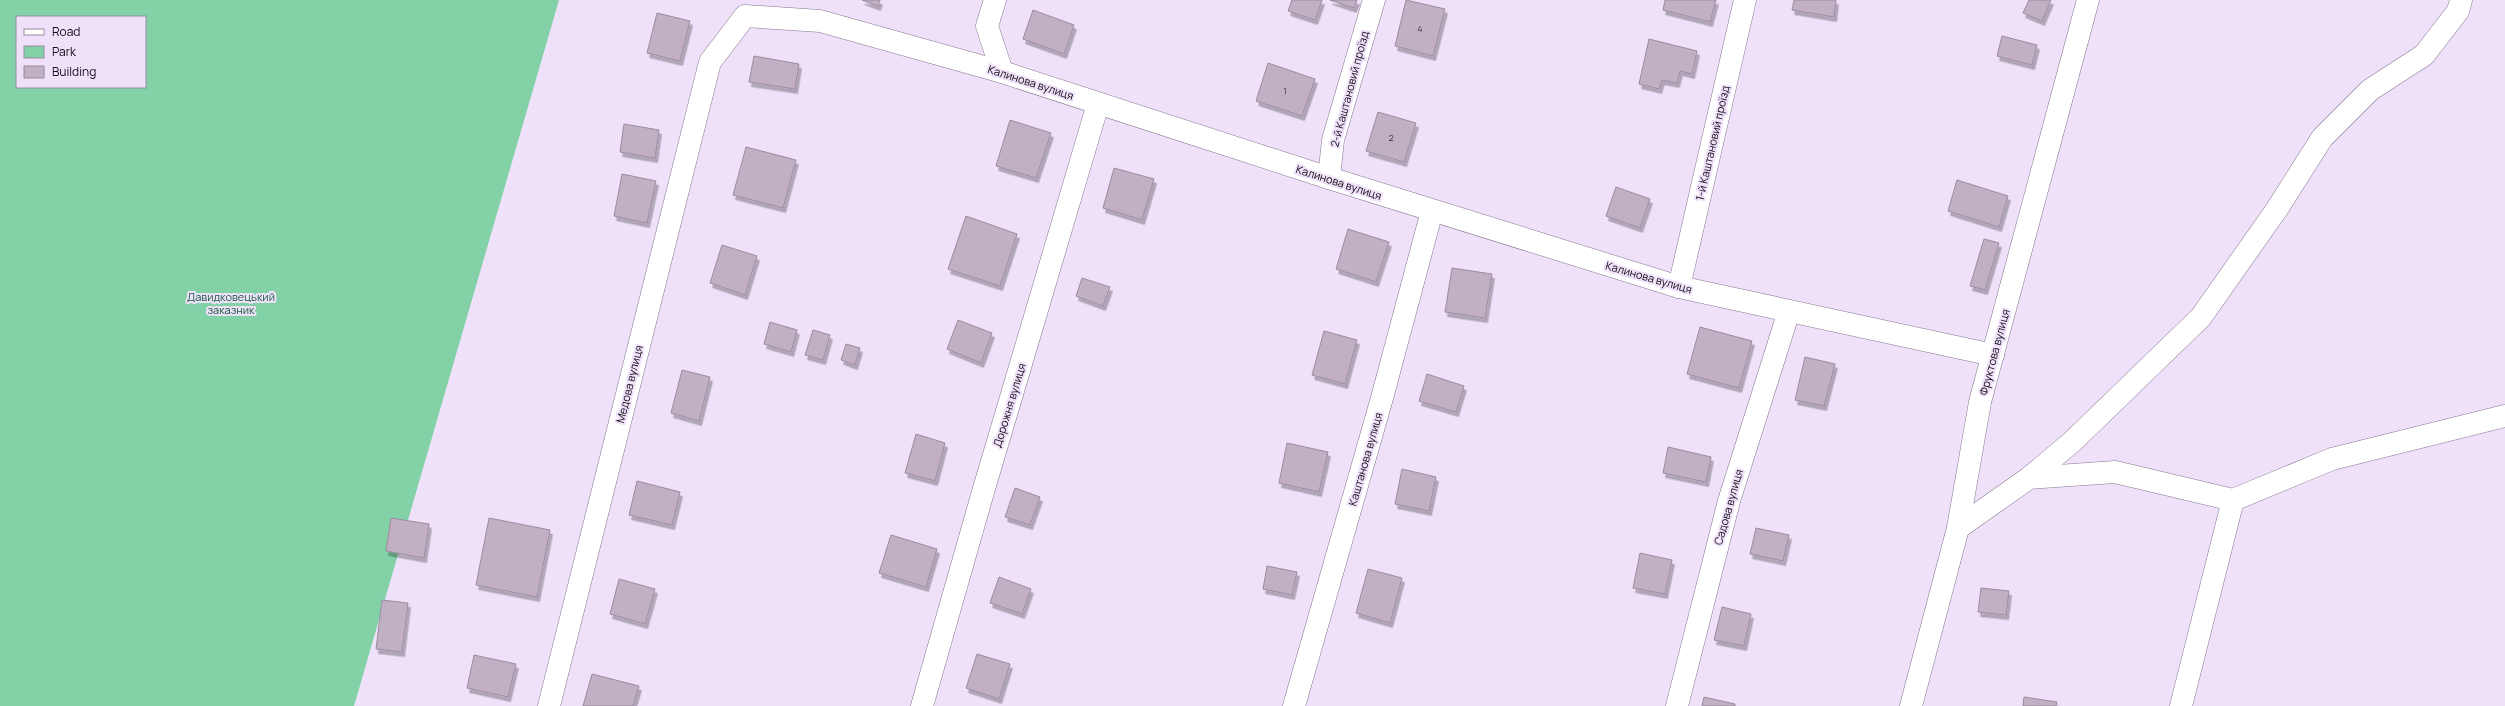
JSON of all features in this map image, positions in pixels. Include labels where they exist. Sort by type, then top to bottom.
[{"type":"street","points":[[994,0],[986,26],[1002,72]]},
{"type":"street","name":"2-й Каштановий проїзд","points":[[1329,178],[1333,140],[1374,0]]},
{"type":"street","name":"1-й Каштановий проїзд","points":[[1679,287],[1745,0]]},
{"type":"street","name":"Фруктова вулиця","points":[[1911,706],[1958,528],[1980,402],[2088,0]]},
{"type":"street","points":[[1958,528],[2029,478],[2073,441],[2201,317],[2277,209],[2322,138],[2370,90],[2424,55],[2458,11],[2461,0]]},
{"type":"street","name":"Калинова вулиця","points":[[710,62],[745,16],[820,21],[1002,72],[1432,211],[1679,287],[1993,355]]},
{"type":"street","name":"Медова вулиця","points":[[549,706],[710,62]]},
{"type":"street","name":"Дорожня вулиця","points":[[922,706],[982,492],[1098,104]]},
{"type":"street","name":"Каштанова вулиця","points":[[1294,706],[1382,398],[1432,211]]},
{"type":"street","name":"Садова вулиця","points":[[1677,706],[1729,502],[1789,311]]},
{"type":"street","points":[[2029,478],[2115,472],[2233,500],[2332,459],[2505,416]]},
{"type":"street","points":[[2181,706],[2233,500]]},
{"type":"green space","name":"Давидковецький заказник","points":[[0,0],[559,0],[354,706],[0,706]]},
{"type":"building","points":[[862,0],[880,0],[878,6]]},
{"type":"building","points":[[1292,0],[1322,0],[1315,20],[1288,11]]},
{"type":"building","points":[[1330,0],[1357,0],[1354,8]]},
{"type":"building","points":[[1406,0],[1445,9],[1433,56],[1395,46]]},
{"type":"building","points":[[1665,0],[1716,0],[1710,22],[1663,10]]},
{"type":"building","points":[[1794,0],[1836,0],[1834,17],[1792,10]]},
{"type":"building","points":[[2029,0],[2051,0],[2042,21],[2023,13]]},
{"type":"building","points":[[1033,10],[1074,25],[1064,54],[1023,39]]},
{"type":"building","points":[[657,13],[690,21],[680,61],[647,53]]},
{"type":"building","points":[[2002,36],[2037,45],[2032,65],[1997,56]]},
{"type":"building","points":[[1649,39],[1697,51],[1692,74],[1680,71],[1677,83],[1662,80],[1659,89],[1639,84]]},
{"type":"building","points":[[754,56],[799,64],[795,89],[749,82]]},
{"type":"building","points":[[1268,63],[1315,79],[1302,116],[1256,101]]},
{"type":"building","points":[[1378,112],[1416,123],[1404,162],[1366,151]]},
{"type":"building","points":[[1010,120],[1051,133],[1036,178],[996,166]]},
{"type":"building","points":[[624,124],[659,130],[655,158],[620,152]]},
{"type":"building","points":[[746,147],[796,160],[783,208],[733,195]]},
{"type":"building","points":[[1114,168],[1154,179],[1142,220],[1103,208]]},
{"type":"building","points":[[622,174],[656,181],[647,223],[614,216]]},
{"type":"building","points":[[1957,180],[2008,196],[1999,227],[1948,211]]},
{"type":"building","points":[[1616,187],[1650,199],[1640,228],[1606,216]]},
{"type":"building","points":[[966,216],[1017,234],[1000,286],[948,269]]},
{"type":"building","points":[[1348,229],[1389,242],[1376,282],[1336,269]]},
{"type":"building","points":[[1984,239],[1999,243],[1985,290],[1970,286]]},
{"type":"building","points":[[722,245],[757,256],[745,295],[710,283]]},
{"type":"building","points":[[1452,268],[1492,274],[1485,318],[1445,312]]},
{"type":"building","points":[[1082,278],[1110,287],[1103,306],[1076,296]]},
{"type":"building","points":[[958,320],[992,333],[981,363],[947,349]]},
{"type":"building","points":[[770,322],[797,330],[791,352],[764,344]]},
{"type":"building","points":[[1700,327],[1752,341],[1739,388],[1687,374]]},
{"type":"building","points":[[813,330],[830,335],[823,360],[805,355]]},
{"type":"building","points":[[1324,331],[1357,340],[1345,384],[1312,375]]},
{"type":"building","points":[[846,344],[860,348],[855,365],[841,360]]},
{"type":"building","points":[[1805,357],[1835,364],[1824,406],[1795,400]]},
{"type":"building","points":[[682,370],[710,377],[699,421],[671,413]]},
{"type":"building","points":[[1427,374],[1464,386],[1456,412],[1419,401]]},
{"type":"building","points":[[916,434],[945,443],[935,481],[905,473]]},
{"type":"building","points":[[1287,443],[1328,452],[1319,492],[1279,483]]},
{"type":"building","points":[[1668,447],[1711,457],[1706,482],[1663,473]]},
{"type":"building","points":[[1402,469],[1436,477],[1429,511],[1395,504]]},
{"type":"building","points":[[637,481],[680,492],[672,525],[629,515]]},
{"type":"building","points":[[1015,488],[1040,497],[1030,525],[1005,517]]},
{"type":"building","points":[[391,518],[429,524],[424,558],[386,551]]},
{"type":"building","points":[[489,518],[550,530],[537,597],[476,585]]},
{"type":"building","points":[[1756,528],[1789,535],[1783,561],[1750,554]]},
{"type":"building","points":[[891,535],[937,549],[926,587],[879,573]]},
{"type":"building","points":[[1640,553],[1672,560],[1665,594],[1633,588]]},
{"type":"building","points":[[1267,566],[1297,572],[1292,595],[1263,589]]},
{"type":"building","points":[[1368,569],[1402,578],[1390,623],[1356,613]]},
{"type":"building","points":[[999,577],[1031,589],[1022,614],[990,603]]},
{"type":"building","points":[[619,579],[655,589],[645,624],[610,614]]},
{"type":"building","points":[[1981,588],[2009,591],[2006,615],[1978,612]]},
{"type":"building","points":[[382,600],[408,603],[402,652],[376,649]]},
{"type":"building","points":[[1722,607],[1751,614],[1744,646],[1714,640]]},
{"type":"building","points":[[977,654],[1010,664],[999,699],[966,688]]},
{"type":"building","points":[[474,655],[516,664],[508,697],[467,688]]},
{"type":"building","points":[[592,674],[639,686],[633,706],[583,706]]},
{"type":"building","points":[[1704,697],[1735,704],[1735,706],[1702,706]]},
{"type":"building","points":[[2024,697],[2057,702],[2056,706],[2023,706]]}]
